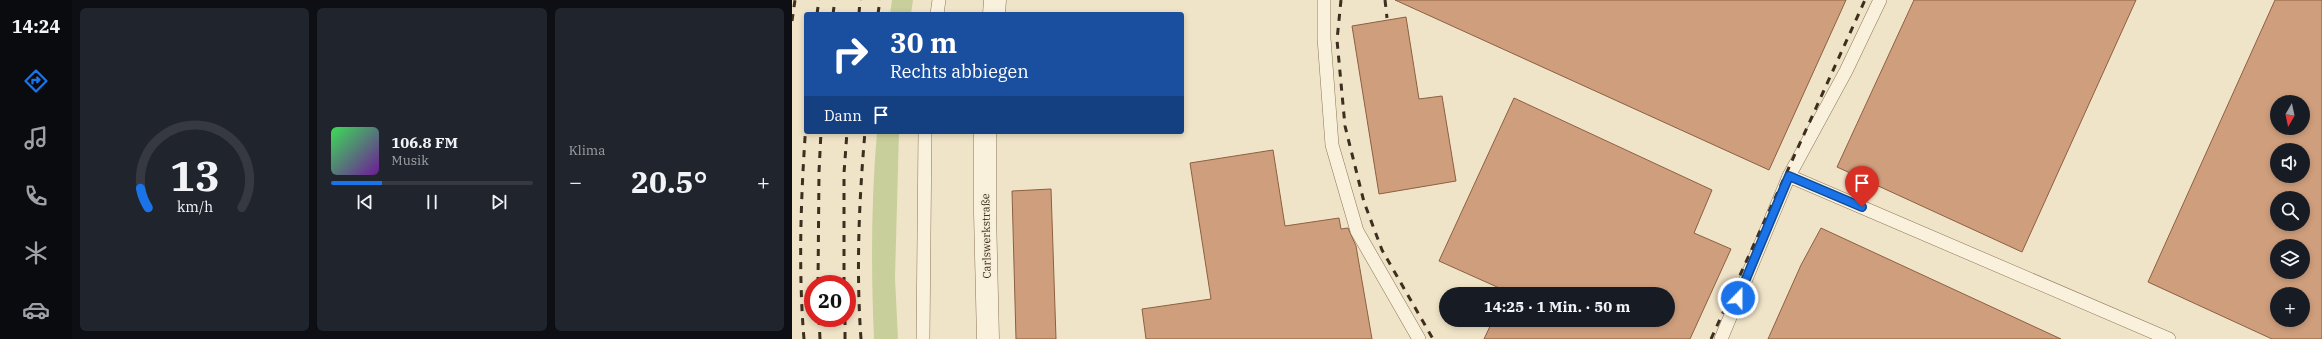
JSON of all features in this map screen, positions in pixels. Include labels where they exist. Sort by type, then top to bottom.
[{"type":"street","points":[[994,12],[995,0]]},
{"type":"street","name":"Carlswerkstraße","points":[[986,134],[985,213],[988,339]]},
{"type":"lane","points":[[937,12],[939,0]]},
{"type":"lane","points":[[1324,0],[1324,38],[1332,145],[1357,232],[1419,339]]},
{"type":"lane","points":[[1722,339],[1789,176],[1846,71],[1880,0]]},
{"type":"lane","points":[[923,339],[925,134]]},
{"type":"lane","points":[[1789,176],[2169,339]]},
{"type":"green space","points":[[892,0],[913,0],[911,12],[890,12]]},
{"type":"green space","points":[[877,134],[899,134],[895,278],[898,339],[874,339],[872,236]]},
{"type":"building","points":[[1395,0],[1846,0],[1769,170]]},
{"type":"building","points":[[1914,0],[2136,0],[2022,252],[1837,167]]},
{"type":"building","points":[[2275,0],[2322,0],[2322,339],[2272,339],[2148,282]]},
{"type":"building","points":[[1406,17],[1419,99],[1442,96],[1456,181],[1379,194],[1352,26]]},
{"type":"building","points":[[1514,98],[1712,190],[1694,233],[1731,249],[1690,339],[1484,339],[1490,327],[1675,327],[1675,287],[1497,287],[1439,261]]},
{"type":"building","points":[[1273,150],[1285,226],[1339,218],[1341,229],[1348,228],[1356,246],[1372,339],[1146,339],[1142,309],[1211,299],[1190,163]]},
{"type":"building","points":[[1051,189],[1056,339],[1016,339],[1012,191]]},
{"type":"building","points":[[1821,228],[2061,339],[1768,339],[1801,265]]},
{"type":"railway","points":[[792,21],[795,0]]},
{"type":"railway","points":[[817,12],[819,0]]},
{"type":"railway","points":[[833,12],[835,0]]},
{"type":"railway","points":[[859,12],[860,0]]},
{"type":"railway","points":[[878,12],[880,0]]},
{"type":"railway","points":[[1341,0],[1337,40],[1345,126],[1364,202],[1382,250],[1433,339]]},
{"type":"railway","points":[[1385,0],[1387,18]]},
{"type":"railway","points":[[1711,339],[1865,0]]},
{"type":"railway","points":[[804,339],[801,285],[801,231],[805,134]]},
{"type":"railway","points":[[818,275],[821,134]]},
{"type":"railway","points":[[844,275],[844,173],[847,134]]},
{"type":"railway","points":[[861,339],[859,313],[859,236],[865,134]]},
{"type":"railway","points":[[819,327],[820,339]]},
{"type":"railway","points":[[845,327],[845,339]]},
{"type":"route","points":[[1738,298],[1789,176],[1862,207]]}]
